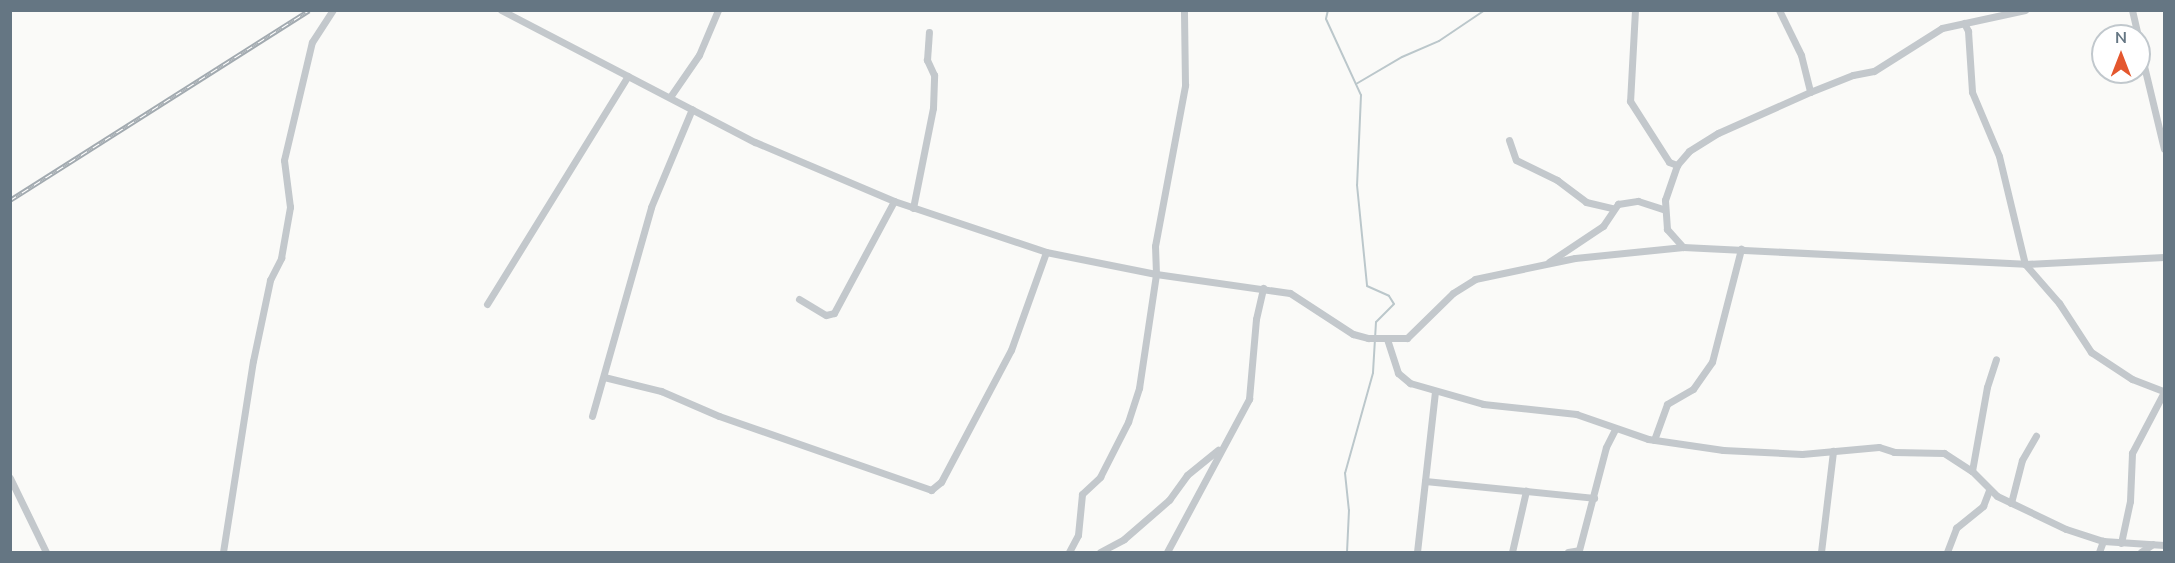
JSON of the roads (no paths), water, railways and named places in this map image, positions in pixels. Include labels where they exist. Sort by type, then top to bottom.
[{"type":"street","points":[[223,552],[253,361],[270,280],[281,258],[290,207],[284,160],[312,42],[333,10]]},
{"type":"street","points":[[501,10],[755,142],[894,201],[1046,252],[1156,274],[1290,292],[1353,334],[1368,338],[1407,338],[1453,293],[1475,279],[1549,262],[1683,247],[2025,264],[2164,257]]},
{"type":"street","points":[[670,97],[699,55],[718,10]]},
{"type":"street","points":[[1069,552],[1078,535],[1082,494],[1100,477],[1128,422],[1139,388],[1156,274],[1155,246],[1186,78],[1184,10]]},
{"type":"street","points":[[1635,10],[1630,101],[1670,162],[1677,165]]},
{"type":"street","points":[[1779,10],[1801,55],[1810,92]]},
{"type":"street","points":[[1683,247],[1667,229],[1665,210],[1668,184],[1677,165],[1689,151],[1718,133],[1810,92],[1853,75],[1874,71],[1942,28],[2025,10]]},
{"type":"street","points":[[1964,23],[1968,31],[1972,92],[1999,156],[2025,264],[2059,303],[2091,352],[2132,379],[2164,392],[2132,453],[2130,501],[2121,543]]},
{"type":"street","points":[[913,208],[933,108],[934,75],[927,60],[929,32]]},
{"type":"street","points":[[487,304],[628,76]]},
{"type":"street","points":[[2148,84],[2164,148]]},
{"type":"street","points":[[592,416],[651,207],[692,109]]},
{"type":"street","points":[[1509,140],[1516,159],[1557,180],[1586,202],[1613,208]]},
{"type":"street","points":[[799,299],[826,315],[834,313],[894,201]]},
{"type":"street","points":[[1549,262],[1603,226],[1613,208],[1625,201],[1638,201],[1665,210]]},
{"type":"street","points":[[1654,440],[1667,404],[1693,388],[1712,362],[1741,249]]},
{"type":"street","points":[[604,377],[661,391],[719,416],[931,490],[941,482],[1011,350],[1046,252]]},
{"type":"street","points":[[1167,552],[1249,399],[1256,319],[1263,288]]},
{"type":"street","points":[[1387,339],[1398,373],[1410,382],[1483,404],[1576,414],[1615,429],[1654,440],[1779,454],[1833,452],[1872,447],[1901,452],[1944,453],[1972,471],[1989,490],[2012,503],[2103,542],[2163,545],[2164,536]]},
{"type":"street","points":[[1972,471],[1987,387],[1996,359]]},
{"type":"street","points":[[1417,552],[1435,391]]},
{"type":"street","points":[[1568,552],[1579,550],[1606,447],[1615,429]]},
{"type":"street","points":[[2012,503],[2022,460],[2036,436]]},
{"type":"street","points":[[1100,552],[1124,539],[1168,500],[1186,475],[1222,446]]},
{"type":"street","points":[[1821,552],[1833,452]]},
{"type":"street","points":[[10,478],[46,552]]},
{"type":"street","points":[[1425,481],[1594,498]]},
{"type":"street","points":[[1947,552],[1956,528],[1983,506],[1989,490]]},
{"type":"street","points":[[1512,552],[1526,491]]},
{"type":"street","points":[[2099,552],[2103,542]]},
{"type":"street","points":[[2140,552],[2154,544]]},
{"type":"waterway","points":[[1328,10],[1326,19],[1361,95],[1357,185],[1367,286],[1389,296],[1394,304],[1376,322],[1373,373],[1345,473],[1349,510],[1347,552]]},
{"type":"waterway","points":[[1356,84],[1402,57],[1439,41],[1485,10]]},
{"type":"railway","points":[[10,200],[309,10]]}]
